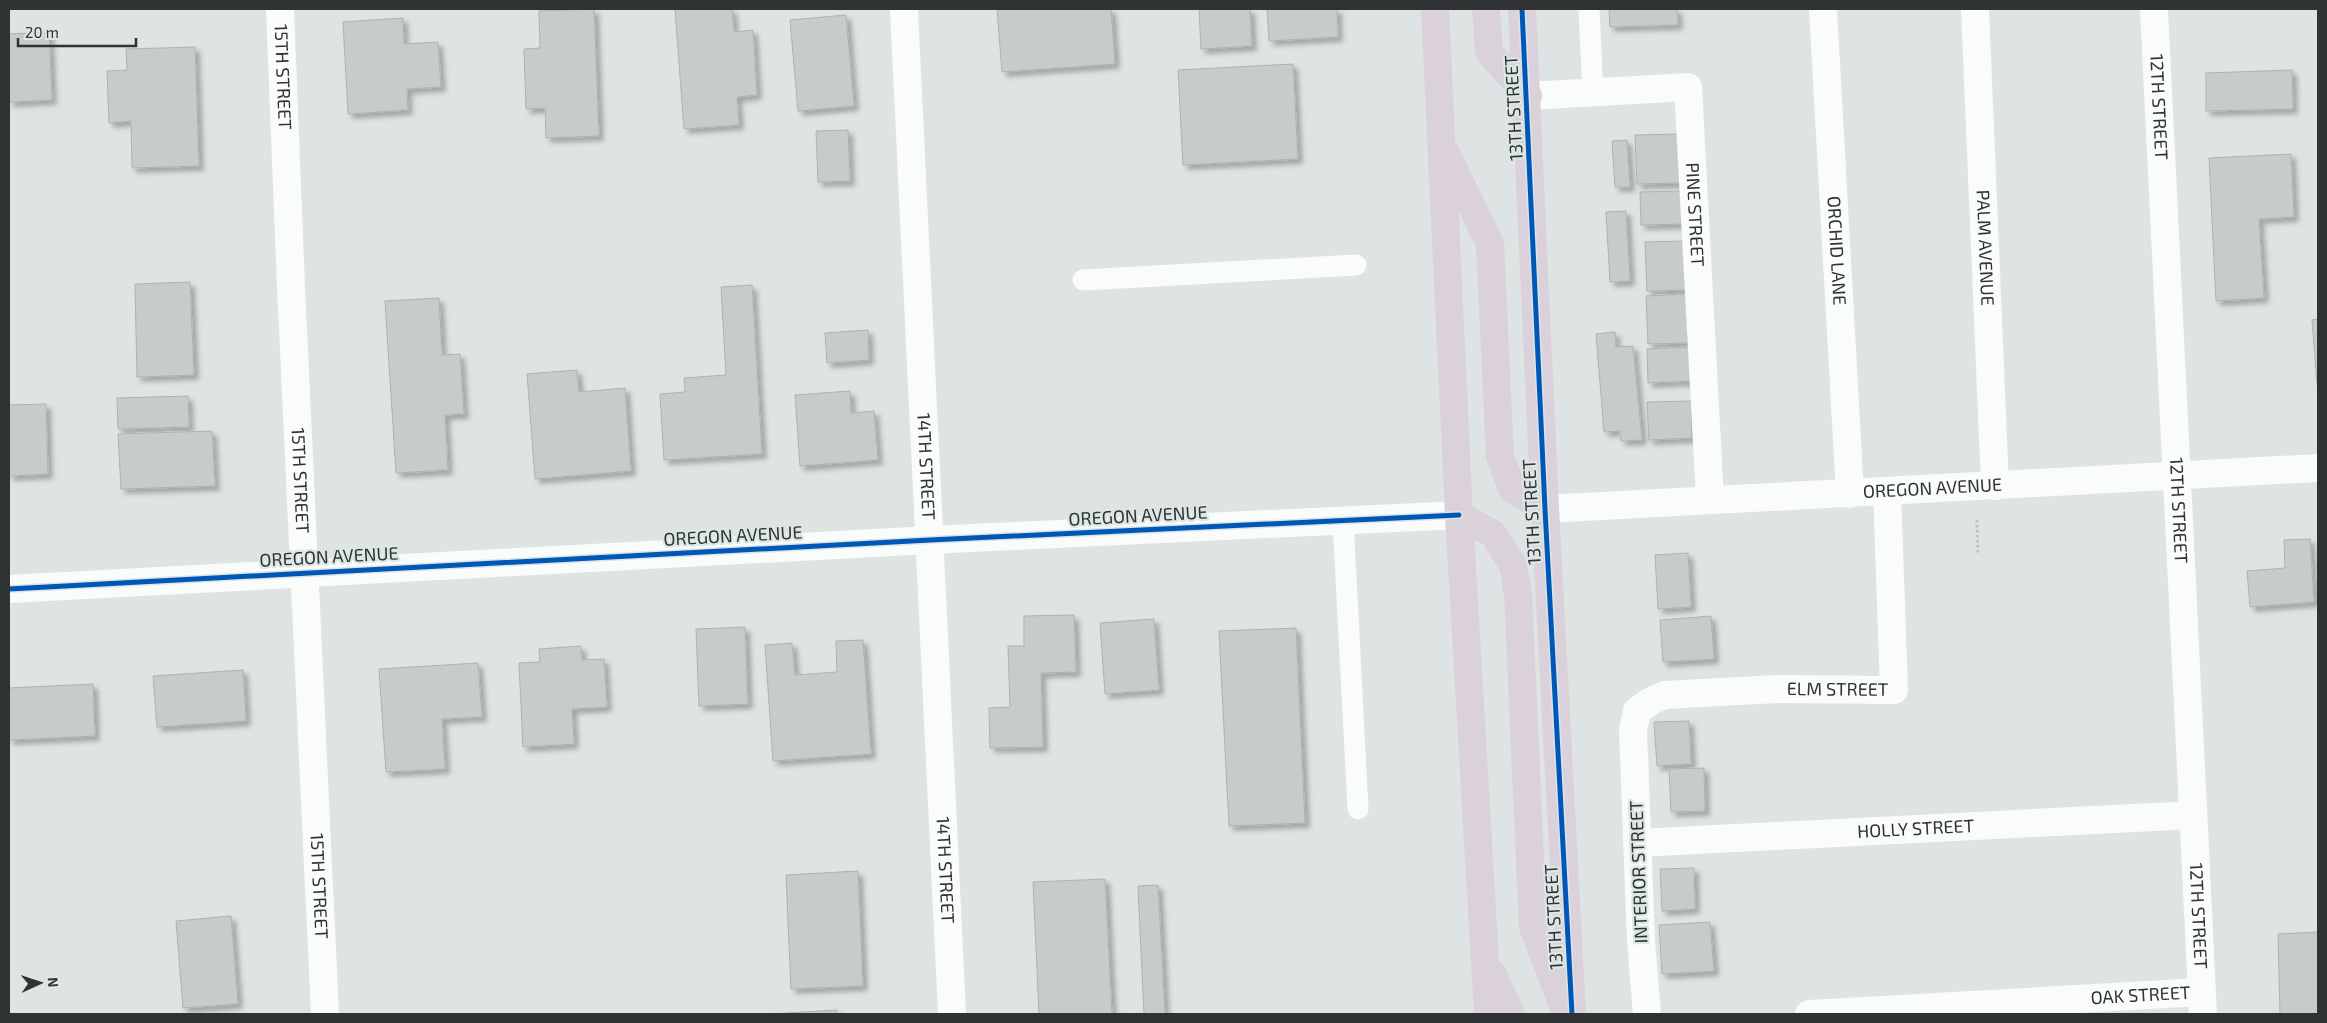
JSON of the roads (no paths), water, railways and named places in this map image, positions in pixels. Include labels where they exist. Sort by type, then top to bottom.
[{"type":"highway","points":[[1435,9],[1459,515],[1488,1014]]},
{"type":"highway","points":[[1486,9],[1489,52],[1528,96]]},
{"type":"highway","name":"13TH STREET","points":[[1522,9],[1528,96],[1545,509],[1572,1014]]},
{"type":"highway","points":[[1441,142],[1490,244],[1500,456],[1512,490],[1545,509]]},
{"type":"highway","points":[[1459,515],[1493,534],[1513,565],[1518,594],[1533,927],[1567,1014]]},
{"type":"highway","points":[[1485,958],[1511,1014]]},
{"type":"street","name":"15TH STREET","points":[[280,9],[325,1014]]},
{"type":"street","name":"14TH STREET","points":[[904,9],[952,1014]]},
{"type":"street","name":"ORCHID LANE","points":[[1823,9],[1850,494]]},
{"type":"street","name":"PALM AVENUE","points":[[1975,9],[1995,486]]},
{"type":"street","name":"12TH STREET","points":[[2154,9],[2175,475],[2203,1003]]},
{"type":"street","name":"PINE STREET","points":[[1528,96],[1688,88],[1710,500]]},
{"type":"street","name":"OREGON AVENUE","points":[[1545,509],[2318,468]]},
{"type":"street","name":"ELM STREET","points":[[1634,730],[1637,711],[1651,701],[1665,695],[1777,689],[1894,690],[1887,492]]},
{"type":"street","name":"OREGON AVENUE","points":[[9,589],[930,540],[1459,515]]},
{"type":"street","name":"INTERIOR STREET","points":[[1634,730],[1641,941],[1647,1014]]},
{"type":"street","name":"HOLLY STREET","points":[[1637,843],[2193,815]]},
{"type":"street","name":"OAK STREET","points":[[1809,1014],[2203,1003]]},
{"type":"lane","points":[[1590,9],[1593,93]]},
{"type":"lane","points":[[1083,280],[1356,265]]},
{"type":"lane","points":[[1343,520],[1358,809]]}]
